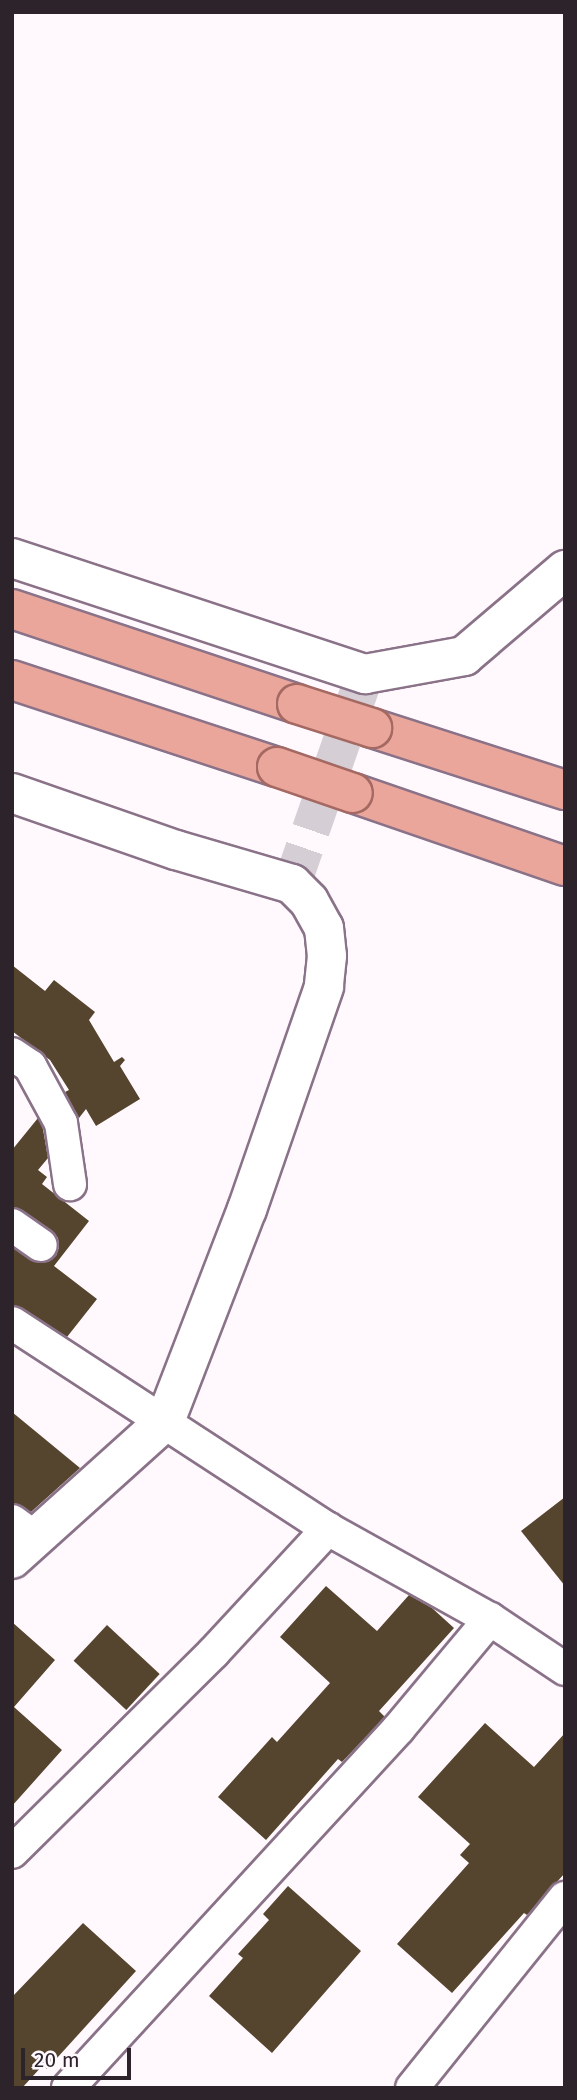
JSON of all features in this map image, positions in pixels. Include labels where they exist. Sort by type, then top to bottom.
[{"type":"highway","points":[[12,609],[565,790]]},
{"type":"highway","points":[[12,680],[565,866]]},
{"type":"street","points":[[12,558],[365,674],[464,656],[565,570]]},
{"type":"street","points":[[12,793],[176,850],[292,884],[309,901],[324,928],[327,956],[324,987],[247,1209],[165,1421],[20,1539]]},
{"type":"street","points":[[12,1054],[30,1066],[61,1123],[70,1184]]},
{"type":"street","points":[[12,1225],[41,1245]]},
{"type":"street","points":[[12,1323],[328,1529],[490,1619],[565,1669]]},
{"type":"street","points":[[12,1852],[214,1652],[328,1529]]},
{"type":"street","points":[[68,2088],[399,1728],[490,1619]]},
{"type":"street","points":[[412,2088],[565,1898]]},
{"type":"building","points":[[12,965],[45,991],[54,980],[95,1012],[89,1020],[114,1062],[122,1057],[125,1060],[120,1066],[140,1099],[96,1126],[86,1109],[79,1118],[65,1092],[69,1090],[50,1060],[12,1031]]},
{"type":"building","points":[[38,1118],[43,1129],[48,1158],[38,1170],[47,1177],[42,1184],[89,1221],[54,1266],[97,1299],[67,1337],[22,1308],[12,1305],[12,1247],[40,1263],[56,1256],[59,1247],[58,1238],[51,1230],[22,1210],[12,1207],[12,1150]]},
{"type":"building","points":[[12,1412],[80,1468],[31,1512],[12,1503]]},
{"type":"building","points":[[565,1497],[565,1586],[521,1531]]},
{"type":"building","points":[[326,1586],[377,1631],[409,1595],[432,1608],[454,1628],[379,1711],[385,1717],[342,1762],[338,1759],[266,1840],[218,1797],[272,1737],[277,1742],[330,1683],[280,1637]]},
{"type":"building","points":[[12,1622],[55,1660],[14,1707],[62,1750],[12,1806]]},
{"type":"building","points":[[107,1625],[160,1674],[126,1710],[74,1661]]},
{"type":"building","points":[[485,1723],[534,1767],[565,1733],[565,1873],[527,1915],[524,1913],[452,1993],[397,1944],[469,1863],[460,1855],[470,1844],[418,1797]]},
{"type":"building","points":[[288,1886],[361,1951],[272,2053],[209,1996],[243,1958],[238,1954],[269,1920],[263,1914]]},
{"type":"building","points":[[83,1923],[136,1971],[47,2069],[43,2065],[22,2088],[12,2088],[12,1997]]},
{"type":"tunnel","points":[[292,884],[365,674]]}]
